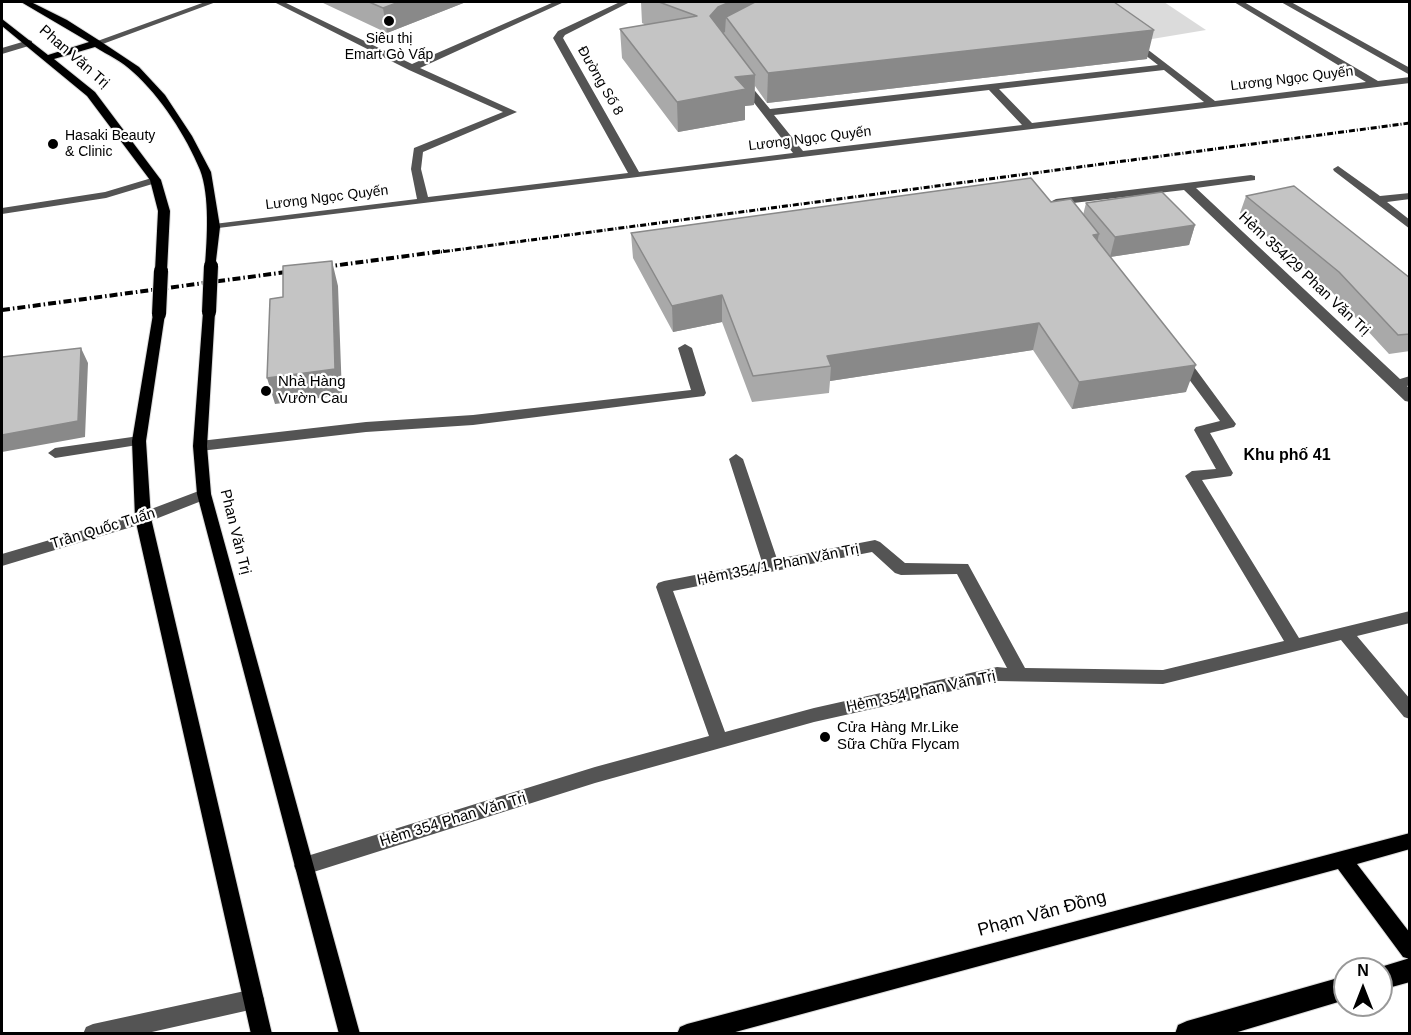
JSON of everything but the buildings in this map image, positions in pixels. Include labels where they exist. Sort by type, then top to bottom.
[{"type":"highway","points":[[1393,975],[1410,970]]},
{"type":"highway","points":[[1187,1034],[1333,991]]},
{"type":"main road","name":"Phan Văn Trị","points":[[25,2],[97,43],[136,69],[161,97],[187,136],[206,172],[213,227],[200,446],[204,494],[350,1034]]},
{"type":"main road","name":"Phan Văn Trị","points":[[2,22],[91,93],[155,180],[164,212],[159,314],[139,441],[143,518],[262,1034]]},
{"type":"main road","points":[[48,58],[97,43]]},
{"type":"main road","name":"Phạm Văn Đồng","points":[[687,1034],[1410,841]]},
{"type":"main road","points":[[1342,859],[1410,950]]},
{"type":"street","points":[[97,43],[212,2]]},
{"type":"street","points":[[278,2],[412,68],[512,112],[418,150],[416,169],[423,201]]},
{"type":"street","points":[[412,68],[560,2]]},
{"type":"street","name":"Đường Số 8","points":[[626,2],[561,33],[558,38],[635,175]]},
{"type":"street","points":[[1238,2],[1376,84]]},
{"type":"street","points":[[1286,2],[1410,72]]},
{"type":"street","points":[[1122,34],[1213,104]]},
{"type":"street","points":[[2,51],[29,43]]},
{"type":"street","points":[[766,113],[1167,67]]},
{"type":"street","points":[[740,77],[800,155]]},
{"type":"street","name":"Lương Ngọc Quyến","points":[[213,227],[1410,80]]},
{"type":"street","points":[[991,87],[1030,127]]},
{"type":"street","points":[[1338,169],[1410,226]]},
{"type":"street","points":[[1064,212],[1056,202],[1251,178]]},
{"type":"street","points":[[2,211],[106,195],[155,180]]},
{"type":"street","name":"Hẻm 354/29 Phan Văn Trị","points":[[1188,187],[1404,383],[1410,398]]},
{"type":"street","points":[[1378,200],[1410,196]]},
{"type":"street","points":[[200,446],[366,427],[507,417],[699,393],[685,348]]},
{"type":"street","points":[[1175,351],[1229,424],[1201,430],[1226,473],[1192,476],[1295,645]]},
{"type":"street","points":[[55,453],[139,441]]},
{"type":"street","points":[[736,459],[771,566]]},
{"type":"street","name":"Trần Quốc Tuấn","points":[[2,560],[143,518],[204,494]]},
{"type":"street","name":"Hẻm 354/1 Phan Văn Trị","points":[[720,741],[664,587],[875,546],[901,569],[962,568],[1020,675]]},
{"type":"street","name":"Hẻm 354 Phan Văn Trị","points":[[304,866],[595,775],[814,716],[997,674],[1163,677],[1410,617]]},
{"type":"street","points":[[1345,633],[1410,712]]},
{"type":"street","points":[[93,1034],[254,999]]},
{"type":"shaded area","points":[[1085,2],[1164,2],[1206,30],[1140,41]]},
{"type":"railway","points":[[433,253],[1410,123]]},
{"type":"railway","points":[[2,310],[444,251]]},
{"type":"place","name":"Siêu thị Emart Gò Vấp","points":[[389,21]]},
{"type":"place","name":"Hasaki Beauty & Clinic","points":[[53,144]]},
{"type":"place","name":"Nhà Hàng Vườn Cau","points":[[266,391]]},
{"type":"place","name":"Cửa Hàng Mr.Like Sữa Chữa Flycam","points":[[825,737]]},
{"type":"district","name":"Khu phố 41","points":[[1287,456]]}]
